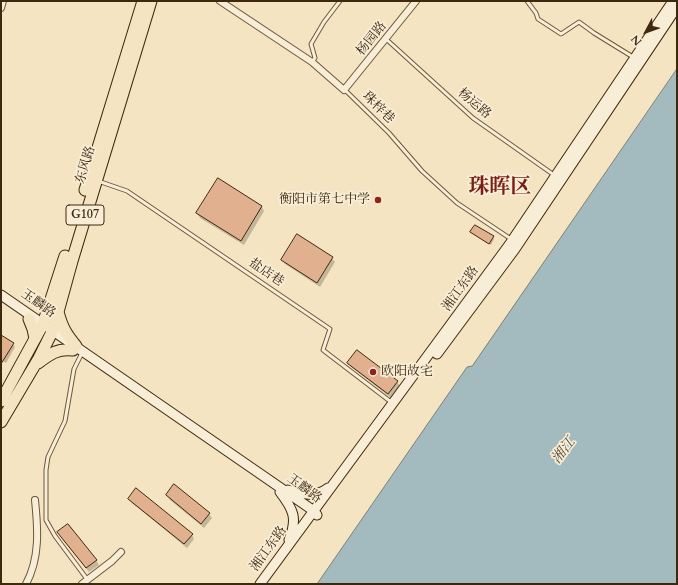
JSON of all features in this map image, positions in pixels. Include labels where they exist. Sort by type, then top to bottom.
[{"type":"highway","name":"东风路","points":[[1,422],[35,366],[52,332],[53,308],[63,264],[143,1]]},
{"type":"highway","name":"东风路","points":[[1,401],[42,325],[53,308],[96,180],[151,1]]},
{"type":"highway","points":[[35,339],[34,329],[30,317],[53,308],[66,334],[77,350]]},
{"type":"highway","points":[[35,366],[51,354],[64,349],[77,350]]},
{"type":"main road","name":"湘江东路","points":[[265,584],[333,485],[513,240],[673,1]]},
{"type":"main road","name":"湘江东路","points":[[260,584],[515,249],[677,7]]},
{"type":"main road","name":"玉麟路","points":[[1,295],[30,317]]},
{"type":"main road","name":"玉麟路","points":[[1,300],[42,325],[314,513]]},
{"type":"main road","points":[[280,490],[305,495],[321,494],[333,485]]},
{"type":"main road","points":[[280,490],[291,507],[294,520],[286,549]]},
{"type":"street","points":[[1,8],[3,1]]},
{"type":"street","name":"珠梓巷","points":[[220,1],[312,62],[344,90]]},
{"type":"street","name":"杨园路","points":[[344,90],[416,1]]},
{"type":"street","points":[[26,584],[32,573],[36,555],[38,525],[35,500]]},
{"type":"street","points":[[82,584],[112,561],[121,552]]},
{"type":"lane","points":[[312,62],[315,58],[311,44],[324,22],[340,1]]},
{"type":"lane","points":[[527,1],[536,13],[538,19],[561,34],[579,22],[635,58]]},
{"type":"lane","name":"杨运路","points":[[386,39],[473,118],[556,176]]},
{"type":"lane","name":"珠梓巷","points":[[344,90],[389,133],[422,171],[451,197],[513,240]]},
{"type":"lane","name":"盐店巷","points":[[96,180],[127,191],[330,329],[323,350],[393,403]]},
{"type":"lane","points":[[77,350],[65,421],[48,457],[46,470],[46,520],[54,536],[87,579]]},
{"type":"water","name":"湘江","points":[[677,69],[677,584],[317,584],[467,367],[472,366]]},
{"type":"building","points":[[218,178],[262,206],[241,241],[196,213]]},
{"type":"building","points":[[475,225],[494,236],[489,244],[470,232]]},
{"type":"building","points":[[297,234],[333,257],[317,283],[281,260]]},
{"type":"building","points":[[1,335],[14,343],[1,364]]},
{"type":"building","name":"欧阳故宅","points":[[357,350],[398,381],[388,394],[347,363]]},
{"type":"building","points":[[174,484],[210,513],[201,524],[166,495]]},
{"type":"building","points":[[136,488],[193,534],[184,544],[128,499]]},
{"type":"building","points":[[68,524],[97,560],[86,568],[57,532]]},
{"type":"place","name":"衡阳市第七中学","points":[[378,200]]},
{"type":"place","name":"欧阳故宅","points":[[373,372]]},
{"type":"district","name":"珠晖区","points":[[500,188]]}]
